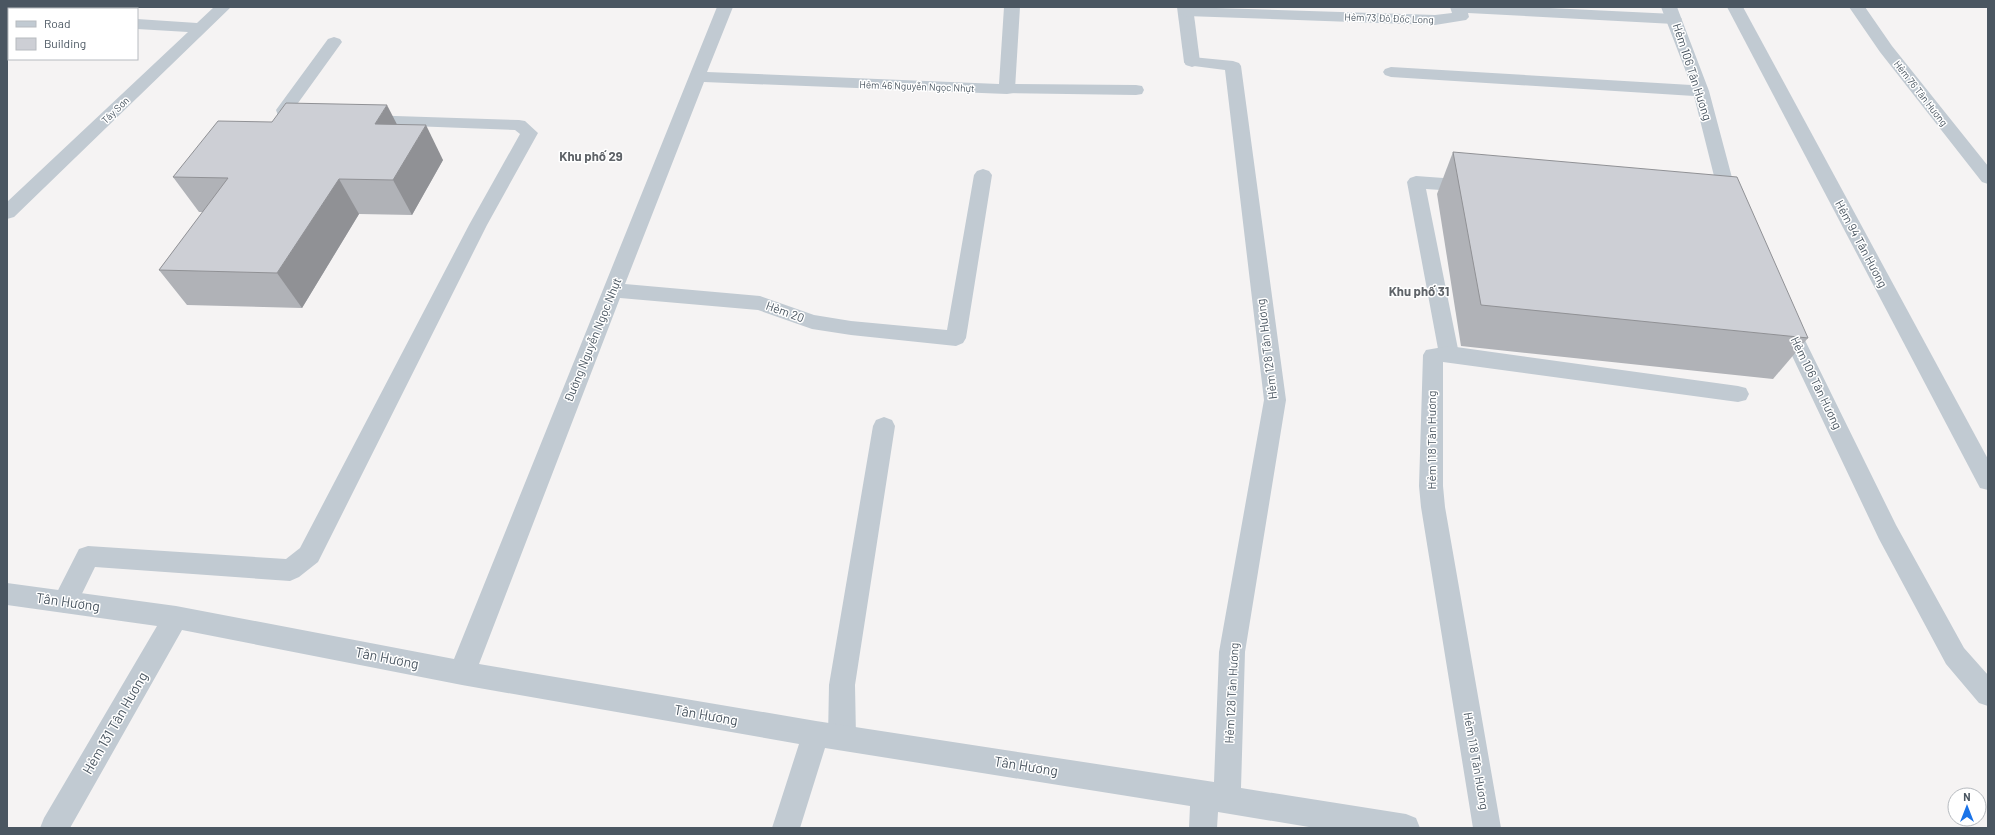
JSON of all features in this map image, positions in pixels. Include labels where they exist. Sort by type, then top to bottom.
[{"type":"street","name":"Tây Sơn","points":[[7,213],[223,7]]},
{"type":"street","name":"Đường Nguyễn Ngọc Nhựt","points":[[462,672],[725,7]]},
{"type":"street","points":[[1007,89],[1012,7]]},
{"type":"street","points":[[1458,7],[1671,13]]},
{"type":"street","name":"Hẻm 73 Đô Đốc Long","points":[[1186,9],[1435,20],[1461,17],[1458,7]]},
{"type":"street","name":"Hẻm 94 Tân Hương","points":[[1735,7],[1988,481]]},
{"type":"street","name":"Hẻm 76 Tân Hương","points":[[1857,7],[1886,49],[1988,178]]},
{"type":"street","name":"Hẻm 128 Tân Hương","points":[[1186,9],[1192,62],[1233,66],[1275,400],[1232,652],[1216,797]]},
{"type":"street","name":"Hẻm 106 Tân Hương","points":[[1671,13],[1701,91],[1722,203],[1740,225]]},
{"type":"street","points":[[138,24],[201,28]]},
{"type":"street","points":[[317,118],[286,117],[284,110],[334,42]]},
{"type":"street","points":[[1391,72],[1701,91]]},
{"type":"street","name":"Hẻm 46 Nguyễn Ngọc Nhựt","points":[[697,77],[1007,89],[1136,90]]},
{"type":"street","points":[[66,602],[88,556],[290,570],[309,555],[478,225],[529,133],[519,125],[348,119]]},
{"type":"street","name":"Hẻm 20","points":[[613,290],[760,303],[812,322],[851,328],[956,338],[983,175]]},
{"type":"street","points":[[1449,354],[1416,182],[1486,187]]},
{"type":"street","name":"Hẻm 106 Tân Hương","points":[[1777,303],[1887,532],[1955,656],[1988,694]]},
{"type":"street","name":"Hẻm 118 Tân Hương","points":[[1487,828],[1433,507],[1431,486],[1433,356],[1449,354],[1738,394]]},
{"type":"street","points":[[786,828],[829,735],[842,685],[884,426]]},
{"type":"street","name":"Tân Hương","points":[[7,594],[176,618],[462,672],[829,735],[1216,797],[1397,828]]},
{"type":"street","name":"Hẻm 131 Tân Hương","points":[[54,828],[176,618]]},
{"type":"street","points":[[1203,828],[1216,797]]},
{"type":"building","points":[[286,103],[387,105],[375,124],[426,125],[393,180],[339,179],[277,273],[159,270],[228,178],[173,177],[218,121],[272,122]]},
{"type":"building","points":[[1453,152],[1737,177],[1808,338],[1481,305]]},
{"type":"district","name":"Khu phố 29","points":[[591,156]]},
{"type":"district","name":"Khu phố 31","points":[[1419,291]]}]
